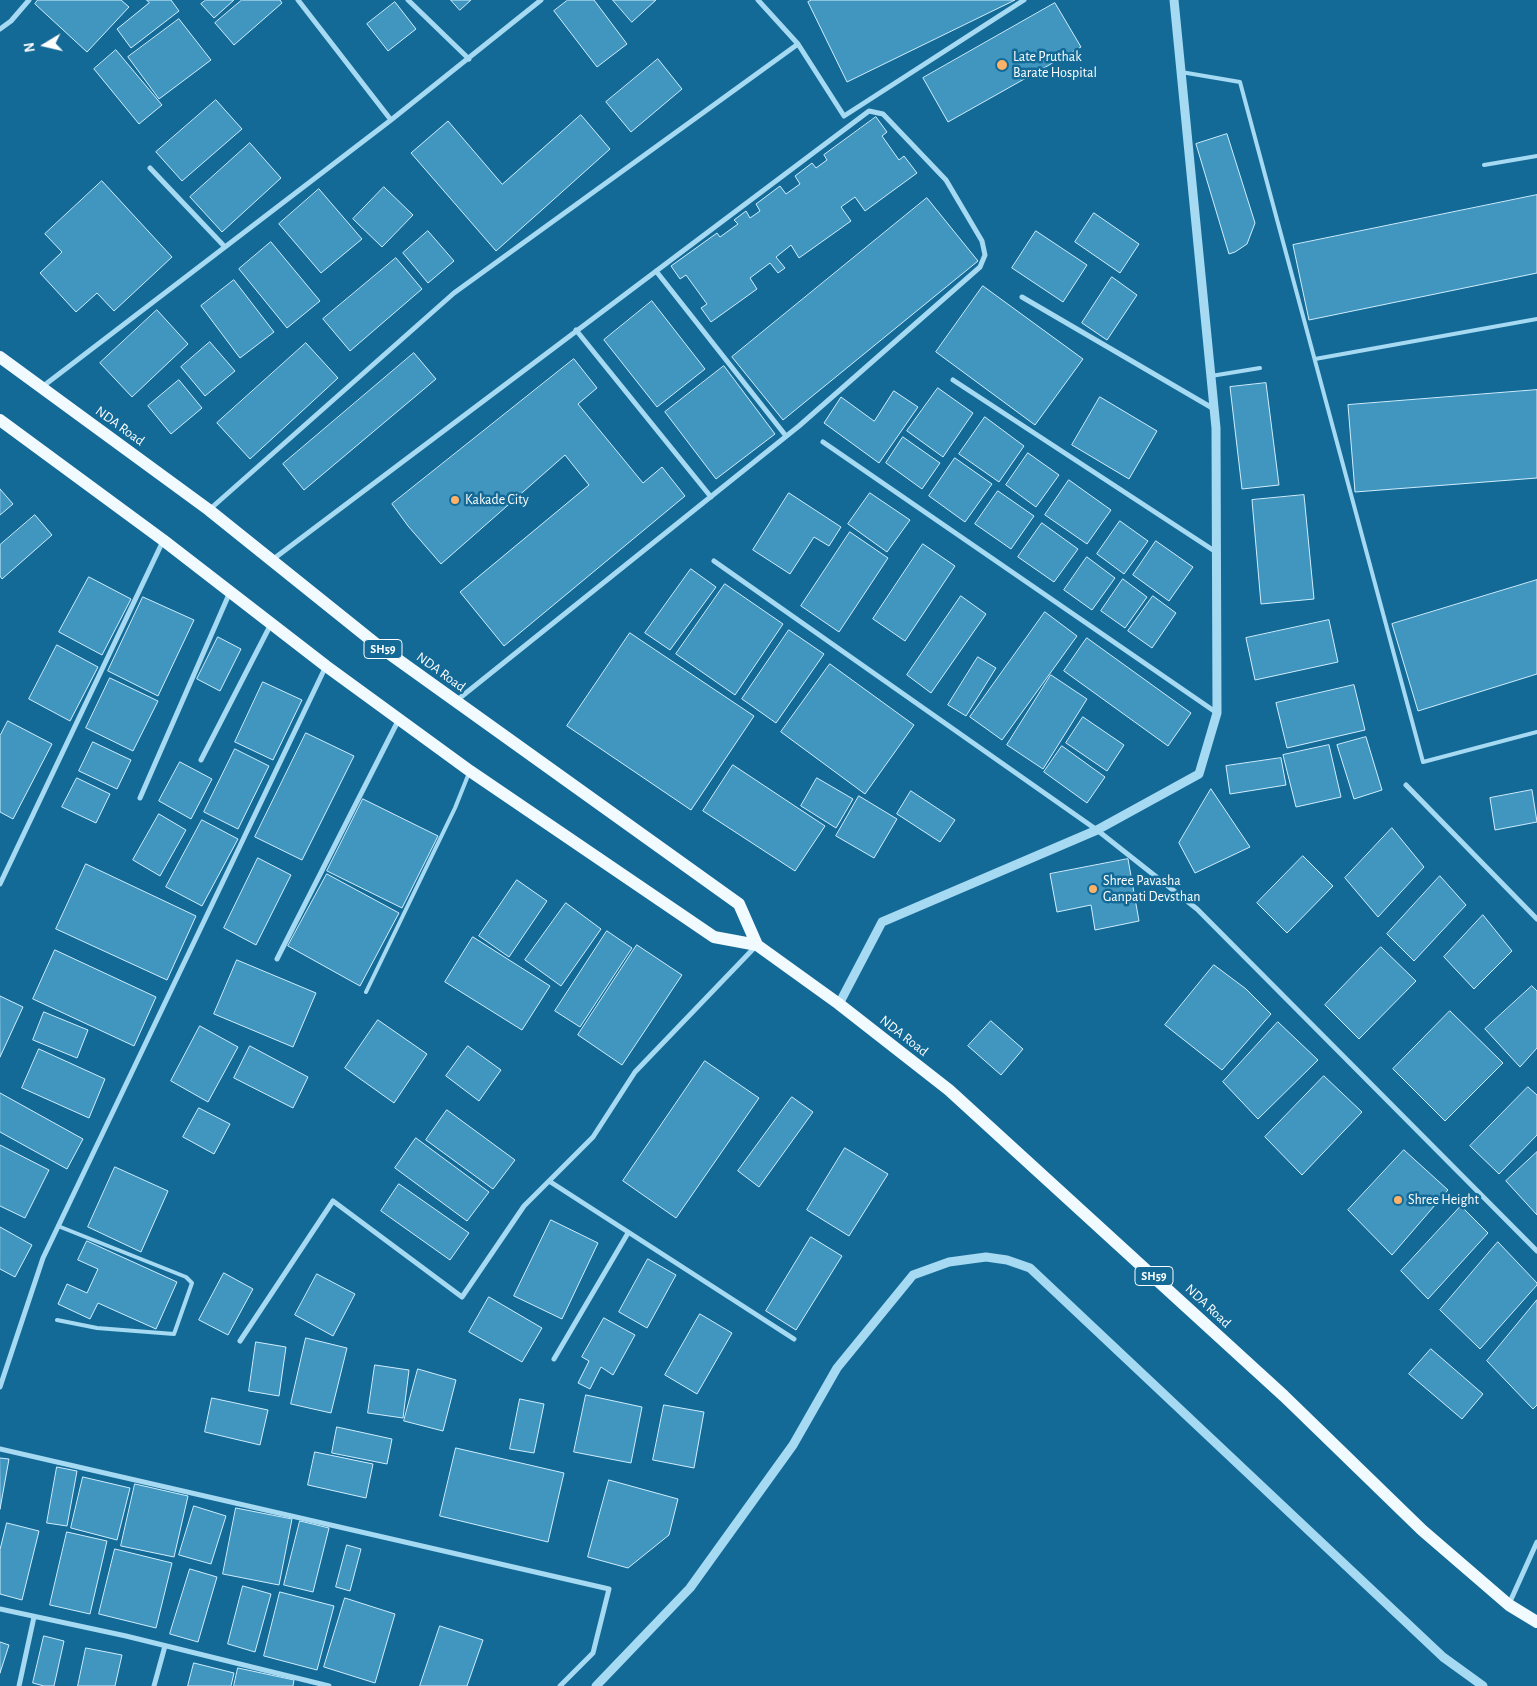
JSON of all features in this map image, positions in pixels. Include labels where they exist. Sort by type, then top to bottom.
[{"type":"main road","name":"NDA Road","points":[[0,357],[210,510],[376,644],[739,904],[757,946]]},
{"type":"main road","name":"NDA Road","points":[[0,420],[163,540],[326,666],[470,771],[714,937],[757,946],[839,1004],[949,1090],[1284,1396],[1422,1530],[1509,1605],[1537,1622]]},
{"type":"street","points":[[0,29],[29,0]]},
{"type":"street","points":[[298,0],[391,120]]},
{"type":"street","points":[[408,0],[469,59]]},
{"type":"street","points":[[41,388],[391,120],[541,0]]},
{"type":"street","points":[[758,0],[798,44],[844,116],[1024,0]]},
{"type":"street","points":[[839,1004],[882,922],[1097,830],[1199,774],[1218,712],[1216,428],[1174,0]]},
{"type":"street","points":[[210,510],[454,293],[798,44]]},
{"type":"street","points":[[271,560],[869,111],[883,114],[946,180],[982,242],[985,255],[980,267],[786,436],[456,701]]},
{"type":"street","points":[[150,168],[225,248]]},
{"type":"street","points":[[656,271],[786,436]]},
{"type":"street","points":[[1022,296],[1214,409]]},
{"type":"street","points":[[576,330],[711,498]]},
{"type":"street","points":[[953,380],[1217,553]]},
{"type":"street","points":[[823,442],[1218,712]]},
{"type":"street","points":[[0,884],[163,540]]},
{"type":"street","points":[[714,561],[1097,830],[1197,908],[1537,1251]]},
{"type":"street","points":[[140,798],[230,592]]},
{"type":"street","points":[[201,760],[271,624]]},
{"type":"street","points":[[0,1387],[43,1258],[326,666]]},
{"type":"street","points":[[276,959],[399,719]]},
{"type":"street","points":[[1406,785],[1537,920]]},
{"type":"street","points":[[240,1341],[333,1202],[462,1297],[524,1206],[593,1137],[635,1072],[757,946]]},
{"type":"street","points":[[549,1181],[794,1339]]},
{"type":"street","points":[[554,1359],[628,1233]]},
{"type":"street","points":[[596,1686],[690,1588],[793,1445],[837,1368],[913,1274],[949,1262],[986,1258],[1007,1260],[1030,1268],[1443,1657],[1483,1686]]},
{"type":"street","points":[[0,1449],[609,1589],[593,1653],[560,1686]]},
{"type":"street","points":[[1509,1605],[1537,1542]]},
{"type":"street","points":[[0,1609],[166,1646],[329,1686]]},
{"type":"street","points":[[19,1686],[34,1617]]},
{"type":"street","points":[[154,1686],[166,1646]]},
{"type":"lane","points":[[1181,72],[1240,82],[1423,762],[1537,732]]},
{"type":"lane","points":[[1484,165],[1537,156]]},
{"type":"lane","points":[[1315,359],[1537,319]]},
{"type":"lane","points":[[1211,376],[1260,368]]},
{"type":"lane","points":[[366,992],[455,808],[470,771]]},
{"type":"lane","points":[[56,1320],[97,1328],[174,1334],[192,1284],[186,1277],[58,1226]]},
{"type":"building","points":[[38,0],[121,0],[129,7],[87,52],[35,4]]},
{"type":"building","points":[[147,0],[171,0],[179,11],[131,48],[117,29],[149,3]]},
{"type":"building","points":[[206,0],[234,0],[214,18],[201,4]]},
{"type":"building","points":[[242,0],[280,0],[282,3],[234,45],[215,23]]},
{"type":"building","points":[[451,0],[471,0],[460,10]]},
{"type":"building","points":[[568,0],[594,0],[627,44],[597,67],[554,11]]},
{"type":"building","points":[[613,0],[656,0],[632,22]]},
{"type":"building","points":[[812,0],[1015,0],[847,82],[808,2]]},
{"type":"building","points":[[395,2],[416,29],[388,51],[367,24]]},
{"type":"building","points":[[1055,3],[1081,47],[948,122],[923,78]]},
{"type":"building","points":[[179,19],[211,60],[159,99],[128,57]]},
{"type":"building","points":[[116,50],[162,105],[139,124],[94,69]]},
{"type":"building","points":[[658,59],[682,89],[631,132],[606,102]]},
{"type":"building","points":[[216,100],[242,129],[182,181],[156,152]]},
{"type":"building","points":[[581,115],[610,149],[496,251],[411,153],[448,121],[502,184]]},
{"type":"building","points":[[876,117],[887,132],[882,136],[899,160],[904,156],[917,173],[865,211],[855,197],[841,207],[851,221],[799,258],[791,245],[776,257],[785,268],[778,273],[770,263],[750,278],[757,289],[711,322],[701,308],[707,304],[686,275],[680,279],[671,266],[717,233],[720,237],[738,224],[734,220],[746,211],[750,218],[760,211],[756,204],[780,186],[786,194],[800,184],[795,176],[812,163],[816,168],[827,160],[824,155]]},
{"type":"building","points":[[1227,134],[1255,223],[1247,244],[1229,254],[1196,144]]},
{"type":"building","points":[[250,143],[281,178],[222,232],[190,197]]},
{"type":"building","points":[[102,181],[172,257],[114,311],[97,293],[76,312],[40,273],[62,252],[45,234]]},
{"type":"building","points":[[384,187],[413,215],[382,247],[353,219]]},
{"type":"building","points":[[319,189],[362,239],[321,273],[279,224]]},
{"type":"building","points":[[1537,195],[1537,273],[1309,320],[1293,245]]},
{"type":"building","points":[[927,198],[978,261],[783,420],[732,357]]},
{"type":"building","points":[[1094,213],[1139,244],[1120,273],[1075,242]]},
{"type":"building","points":[[428,231],[454,261],[428,283],[403,253]]},
{"type":"building","points":[[1036,231],[1087,265],[1063,302],[1012,268]]},
{"type":"building","points":[[271,242],[320,301],[287,328],[239,269]]},
{"type":"building","points":[[396,258],[422,289],[350,351],[323,319]]},
{"type":"building","points":[[1112,277],[1137,295],[1107,340],[1082,323]]},
{"type":"building","points":[[234,280],[274,332],[240,358],[201,306]]},
{"type":"building","points":[[983,286],[1083,359],[1035,425],[936,352]]},
{"type":"building","points":[[652,301],[705,369],[657,407],[604,340]]},
{"type":"building","points":[[157,310],[188,344],[132,397],[100,363]]},
{"type":"building","points":[[210,342],[235,371],[205,396],[181,367]]},
{"type":"building","points":[[306,343],[338,378],[250,459],[217,423]]},
{"type":"building","points":[[414,353],[436,379],[304,490],[283,464]]},
{"type":"building","name":"Kakade City","points":[[574,359],[597,388],[578,404],[643,483],[662,467],[685,496],[504,646],[460,592],[589,485],[565,455],[441,564],[408,526],[392,504]]},
{"type":"building","points":[[724,366],[775,434],[716,479],[665,412]]},
{"type":"building","points":[[179,380],[202,408],[171,434],[148,406]]},
{"type":"building","points":[[1266,383],[1279,485],[1242,489],[1230,387]]},
{"type":"building","points":[[938,388],[973,413],[943,457],[907,431]]},
{"type":"building","points":[[1537,390],[1537,478],[1355,492],[1348,405]]},
{"type":"building","points":[[894,391],[918,407],[879,463],[824,423],[841,397],[874,421]]},
{"type":"building","points":[[1100,397],[1157,431],[1129,479],[1072,445]]},
{"type":"building","points":[[985,417],[1024,446],[999,482],[959,454]]},
{"type":"building","points":[[903,437],[940,463],[922,489],[886,463]]},
{"type":"building","points":[[1028,453],[1059,475],[1036,507],[1006,485]]},
{"type":"building","points":[[955,458],[992,484],[965,522],[929,496]]},
{"type":"building","points":[[1069,480],[1111,510],[1087,544],[1045,515]]},
{"type":"building","points":[[0,489],[13,504],[0,515]]},
{"type":"building","points":[[998,491],[1034,516],[1011,549],[975,524]]},
{"type":"building","points":[[789,493],[841,527],[829,546],[814,537],[790,574],[753,550]]},
{"type":"building","points":[[870,493],[910,520],[887,552],[848,524]]},
{"type":"building","points":[[1304,495],[1314,599],[1261,604],[1252,500]]},
{"type":"building","points":[[35,515],[52,535],[2,579],[0,576],[0,545]]},
{"type":"building","points":[[1120,521],[1148,541],[1124,574],[1097,554]]},
{"type":"building","points":[[1042,523],[1078,549],[1054,582],[1018,557]]},
{"type":"building","points":[[850,532],[888,558],[839,632],[801,606]]},
{"type":"building","points":[[1156,541],[1193,567],[1169,601],[1133,575]]},
{"type":"building","points":[[923,544],[955,566],[905,641],[873,619]]},
{"type":"building","points":[[1087,557],[1115,578],[1092,610],[1064,590]]},
{"type":"building","points":[[691,569],[716,587],[670,650],[645,633]]},
{"type":"building","points":[[89,577],[131,599],[102,655],[59,632]]},
{"type":"building","points":[[1123,579],[1147,597],[1125,628],[1101,611]]},
{"type":"building","points":[[1537,580],[1537,674],[1418,711],[1392,624]]},
{"type":"building","points":[[725,584],[783,624],[735,695],[676,654]]},
{"type":"building","points":[[961,596],[986,614],[931,693],[907,675]]},
{"type":"building","points":[[1153,596],[1176,613],[1152,648],[1128,631]]},
{"type":"building","points":[[143,597],[194,620],[158,696],[108,671]]},
{"type":"building","points":[[1045,612],[1077,636],[1002,740],[970,717]]},
{"type":"building","points":[[1329,620],[1338,662],[1255,680],[1246,638]]},
{"type":"building","points":[[789,630],[824,654],[776,723],[742,699]]},
{"type":"building","points":[[630,633],[754,716],[691,810],[567,726]]},
{"type":"building","points":[[218,637],[241,649],[220,691],[197,679]]},
{"type":"building","points":[[1087,638],[1191,713],[1168,746],[1064,671]]},
{"type":"building","points":[[57,645],[98,667],[70,721],[29,699]]},
{"type":"building","points":[[978,657],[996,668],[966,716],[948,705]]},
{"type":"building","points":[[830,664],[914,725],[865,794],[781,732]]},
{"type":"building","points":[[1051,675],[1087,699],[1043,769],[1007,745]]},
{"type":"building","points":[[110,678],[158,701],[133,751],[86,728]]},
{"type":"building","points":[[263,682],[302,700],[273,760],[235,742]]},
{"type":"building","points":[[1354,685],[1365,730],[1287,748],[1276,703]]},
{"type":"building","points":[[1083,717],[1124,745],[1107,771],[1066,743]]},
{"type":"building","points":[[8,721],[52,744],[13,819],[0,812],[0,736]]},
{"type":"building","points":[[306,733],[354,756],[302,860],[255,837]]},
{"type":"building","points":[[1366,737],[1382,790],[1354,799],[1337,745]]},
{"type":"building","points":[[93,742],[131,760],[117,789],[79,771]]},
{"type":"building","points":[[1329,745],[1341,797],[1296,807],[1283,755]]},
{"type":"building","points":[[1062,746],[1105,777],[1087,803],[1044,772]]},
{"type":"building","points":[[235,749],[269,766],[238,829],[204,812]]},
{"type":"building","points":[[1281,758],[1286,785],[1230,794],[1226,766]]},
{"type":"building","points":[[180,762],[212,779],[191,819],[159,801]]},
{"type":"building","points":[[733,765],[825,826],[795,871],[703,811]]},
{"type":"building","points":[[77,778],[110,794],[96,823],[62,807]]},
{"type":"building","points":[[817,778],[853,799],[836,828],[801,806]]},
{"type":"building","points":[[1211,789],[1250,847],[1195,873],[1179,843]]},
{"type":"building","points":[[1532,790],[1537,822],[1495,830],[1490,798]]},
{"type":"building","points":[[911,791],[955,820],[940,842],[897,814]]},
{"type":"building","points":[[859,796],[897,819],[874,858],[836,836]]},
{"type":"building","points":[[363,799],[438,836],[402,908],[327,871]]},
{"type":"building","points":[[159,814],[186,830],[160,876],[133,860]]},
{"type":"building","points":[[202,820],[238,839],[202,906],[166,887]]},
{"type":"building","points":[[1392,828],[1424,867],[1378,917],[1345,878]]},
{"type":"building","points":[[1303,856],[1333,886],[1287,933],[1257,903]]},
{"type":"building","points":[[258,858],[291,875],[256,945],[224,928]]},
{"type":"building","name":"Shree Pavasha Ganpati Devsthan","points":[[1128,859],[1139,921],[1095,930],[1091,905],[1057,912],[1050,874]]},
{"type":"building","points":[[86,864],[196,916],[167,980],[56,929]]},
{"type":"building","points":[[327,874],[399,913],[360,986],[288,946]]},
{"type":"building","points":[[1440,876],[1466,905],[1414,961],[1387,934]]},
{"type":"building","points":[[517,880],[547,901],[509,957],[479,936]]},
{"type":"building","points":[[566,903],[601,929],[561,986],[525,960]]},
{"type":"building","points":[[1483,915],[1512,951],[1474,989],[1444,957]]},
{"type":"building","points":[[607,931],[632,948],[580,1027],[555,1011]]},
{"type":"building","points":[[473,937],[550,986],[522,1030],[445,982]]},
{"type":"building","points":[[637,945],[682,975],[622,1065],[578,1035]]},
{"type":"building","points":[[1381,947],[1416,981],[1359,1039],[1325,1005]]},
{"type":"building","points":[[55,950],[156,997],[134,1046],[33,999]]},
{"type":"building","points":[[237,960],[316,993],[293,1047],[214,1014]]},
{"type":"building","points":[[1214,965],[1246,989],[1271,1014],[1222,1070],[1165,1025]]},
{"type":"building","points":[[1532,986],[1537,991],[1537,1048],[1520,1067],[1485,1029]]},
{"type":"building","points":[[0,996],[23,1007],[0,1057]]},
{"type":"building","points":[[1450,1011],[1503,1063],[1445,1121],[1393,1069]]},
{"type":"building","points":[[44,1012],[88,1030],[77,1058],[33,1040]]},
{"type":"building","points":[[378,1020],[427,1054],[394,1103],[345,1068]]},
{"type":"building","points":[[991,1021],[1023,1049],[1001,1075],[968,1046]]},
{"type":"building","points":[[1278,1022],[1318,1060],[1258,1119],[1223,1082]]},
{"type":"building","points":[[200,1026],[238,1047],[208,1102],[171,1081]]},
{"type":"building","points":[[250,1046],[308,1077],[293,1108],[234,1078]]},
{"type":"building","points":[[468,1046],[501,1070],[479,1101],[446,1076]]},
{"type":"building","points":[[39,1049],[105,1079],[89,1118],[22,1088]]},
{"type":"building","points":[[705,1061],[759,1098],[676,1218],[623,1181]]},
{"type":"building","points":[[1324,1076],[1362,1112],[1302,1175],[1265,1137]]},
{"type":"building","points":[[1528,1087],[1537,1095],[1537,1135],[1499,1174],[1470,1146]]},
{"type":"building","points":[[0,1093],[83,1139],[67,1169],[0,1132]]},
{"type":"building","points":[[792,1097],[813,1112],[759,1187],[738,1171]]},
{"type":"building","points":[[199,1108],[230,1124],[214,1154],[183,1137]]},
{"type":"building","points":[[447,1110],[515,1160],[493,1189],[426,1140]]},
{"type":"building","points":[[416,1138],[489,1192],[467,1221],[395,1168]]},
{"type":"building","points":[[0,1145],[49,1170],[25,1218],[0,1206]]},
{"type":"building","points":[[845,1148],[888,1174],[849,1236],[807,1210]]},
{"type":"building","name":"Shree Height","points":[[1404,1150],[1448,1190],[1392,1255],[1348,1210]]},
{"type":"building","points":[[1537,1152],[1537,1215],[1506,1181]]},
{"type":"building","points":[[115,1167],[168,1191],[141,1252],[88,1227]]},
{"type":"building","points":[[399,1184],[469,1233],[450,1260],[381,1211]]},
{"type":"building","points":[[1461,1206],[1488,1233],[1428,1299],[1401,1271]]},
{"type":"building","points":[[551,1220],[598,1243],[562,1319],[514,1296]]},
{"type":"building","points":[[0,1227],[32,1245],[15,1277],[0,1269]]},
{"type":"building","points":[[811,1237],[842,1256],[796,1330],[766,1311]]},
{"type":"building","points":[[87,1241],[177,1282],[156,1329],[98,1303],[90,1319],[58,1304],[67,1284],[87,1293],[98,1269],[78,1260]]},
{"type":"building","points":[[1498,1242],[1537,1285],[1480,1349],[1440,1310]]},
{"type":"building","points":[[648,1259],[676,1275],[647,1328],[619,1312]]},
{"type":"building","points":[[224,1273],[253,1289],[228,1335],[199,1320]]},
{"type":"building","points":[[317,1274],[355,1294],[333,1336],[295,1315]]},
{"type":"building","points":[[489,1297],[542,1328],[522,1362],[469,1332]]},
{"type":"building","points":[[1537,1300],[1537,1405],[1533,1409],[1487,1361]]},
{"type":"building","points":[[700,1314],[732,1333],[697,1394],[665,1375]]},
{"type":"building","points":[[604,1318],[635,1335],[613,1375],[601,1367],[590,1389],[578,1383],[589,1361],[582,1357]]},
{"type":"building","points":[[306,1338],[347,1348],[331,1413],[291,1404]]},
{"type":"building","points":[[256,1342],[286,1347],[279,1396],[249,1391]]},
{"type":"building","points":[[1431,1349],[1483,1394],[1462,1419],[1409,1374]]},
{"type":"building","points":[[375,1365],[409,1370],[403,1418],[368,1413]]},
{"type":"building","points":[[418,1369],[456,1380],[443,1431],[404,1421]]},
{"type":"building","points":[[586,1395],[642,1407],[631,1463],[574,1452]]},
{"type":"building","points":[[212,1398],[268,1410],[260,1445],[205,1432]]},
{"type":"building","points":[[520,1399],[544,1404],[534,1453],[510,1449]]},
{"type":"building","points":[[664,1405],[704,1412],[694,1468],[653,1460]]},
{"type":"building","points":[[337,1427],[392,1439],[387,1464],[332,1453]]},
{"type":"building","points":[[456,1448],[564,1473],[548,1542],[440,1516]]},
{"type":"building","points":[[315,1452],[373,1464],[366,1498],[308,1485]]},
{"type":"building","points":[[0,1458],[9,1459],[0,1509]]},
{"type":"building","points":[[57,1467],[77,1471],[67,1526],[47,1523]]},
{"type":"building","points":[[83,1477],[130,1488],[117,1540],[71,1528]]},
{"type":"building","points":[[609,1480],[678,1499],[669,1535],[628,1568],[588,1557]]},
{"type":"building","points":[[135,1484],[188,1496],[174,1557],[121,1546]]},
{"type":"building","points":[[194,1506],[226,1516],[211,1564],[179,1555]]},
{"type":"building","points":[[236,1508],[292,1519],[279,1585],[223,1574]]},
{"type":"building","points":[[300,1521],[329,1528],[313,1592],[284,1585]]},
{"type":"building","points":[[7,1523],[39,1531],[22,1600],[0,1594],[0,1550]]},
{"type":"building","points":[[67,1532],[107,1541],[90,1614],[50,1605]]},
{"type":"building","points":[[347,1545],[361,1549],[350,1591],[336,1587]]},
{"type":"building","points":[[115,1549],[172,1563],[156,1628],[99,1614]]},
{"type":"building","points":[[190,1569],[217,1577],[198,1642],[170,1634]]},
{"type":"building","points":[[243,1586],[271,1594],[255,1652],[228,1644]]},
{"type":"building","points":[[280,1592],[334,1606],[317,1670],[264,1656]]},
{"type":"building","points":[[345,1598],[395,1614],[375,1683],[324,1667]]},
{"type":"building","points":[[440,1626],[483,1640],[467,1686],[420,1686]]},
{"type":"building","points":[[44,1636],[64,1641],[54,1686],[33,1683]]},
{"type":"building","points":[[0,1642],[9,1645],[0,1673]]},
{"type":"building","points":[[86,1648],[122,1655],[115,1686],[78,1686]]},
{"type":"building","points":[[194,1663],[234,1673],[231,1686],[188,1686]]},
{"type":"building","points":[[238,1668],[294,1680],[293,1686],[234,1686]]},
{"type":"place","name":"Late Pruthak Barate Hospital","points":[[1002,65]]},
{"type":"place","name":"Kakade City","points":[[455,500]]},
{"type":"place","name":"Shree Pavasha Ganpati Devsthan","points":[[1093,889]]},
{"type":"place","name":"Shree Height","points":[[1398,1200]]}]
